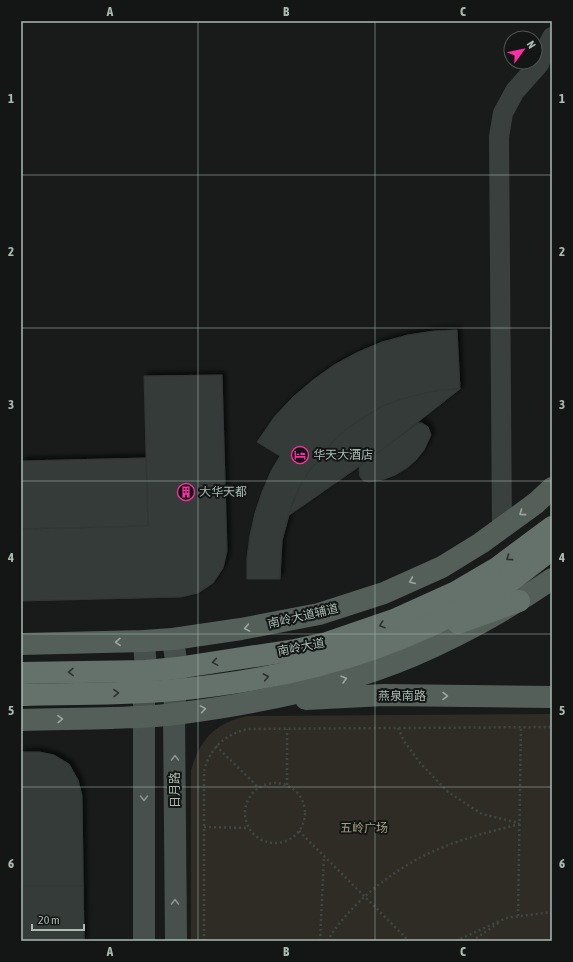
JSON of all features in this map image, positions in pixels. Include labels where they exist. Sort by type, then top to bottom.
[{"type":"highway","name":"南岭大道","points":[[21,673],[146,671],[177,668],[295,650],[327,643],[394,620],[456,592],[497,568],[552,527]]},
{"type":"highway","name":"南岭大道","points":[[21,695],[176,690],[249,680],[300,670],[361,653],[403,638],[439,622],[508,583],[552,549]]},
{"type":"highway","points":[[403,638],[470,619],[519,601]]},
{"type":"main road","name":"南岭大道辅道","points":[[21,644],[173,639],[289,621],[344,607],[384,593],[442,567],[502,528],[536,503],[552,488]]},
{"type":"main road","points":[[21,720],[144,717],[174,714],[252,702],[306,690],[365,673],[412,656],[475,625],[519,601],[552,579]]},
{"type":"main road","name":"日月路","points":[[173,639],[177,668],[174,714],[176,941]]},
{"type":"main road","points":[[144,641],[146,671],[144,692],[144,941]]},
{"type":"main road","name":"燕泉南路","points":[[252,702],[384,695],[552,697]]},
{"type":"street","points":[[502,528],[499,137],[503,113],[515,91],[539,64],[552,37]]},
{"type":"path","points":[[518,916],[521,727]]},
{"type":"path","points":[[204,941],[204,772],[206,762],[216,746],[231,735],[248,729],[552,727]]},
{"type":"path","points":[[398,728],[404,741],[421,764],[448,792],[482,814],[520,824]]},
{"type":"path","points":[[287,729],[287,785]]},
{"type":"path","points":[[216,746],[258,787]]},
{"type":"path","points":[[277,782],[287,785],[295,790],[305,807],[305,818],[302,827],[296,836],[287,841],[267,843],[258,839],[248,828],[244,812],[246,802],[251,793],[258,787],[268,783],[277,782]]},
{"type":"path","points":[[327,941],[348,913],[365,897],[397,872],[427,854],[453,843],[520,824]]},
{"type":"path","points":[[204,827],[248,828]]},
{"type":"path","points":[[299,831],[409,941]]},
{"type":"path","points":[[320,941],[324,856]]},
{"type":"path","points":[[456,941],[506,918],[552,912]]},
{"type":"path","points":[[472,941],[506,918]]},
{"type":"green space","name":"五岭广场","points":[[552,714],[552,941],[191,941],[191,770],[199,749],[204,741],[218,728],[226,723],[247,716]]},
{"type":"building","name":"华天大酒店","points":[[457,330],[460,389],[441,390],[421,394],[383,406],[349,427],[334,440],[310,470],[300,486],[292,504],[282,541],[280,579],[247,579],[247,558],[255,513],[271,471],[280,456],[257,442],[275,416],[293,397],[313,380],[334,365],[358,352],[382,342],[408,335],[434,331]]},
{"type":"building","name":"大华天都","points":[[222,375],[227,551],[223,568],[213,583],[198,593],[181,597],[21,601],[21,529],[148,526],[144,376]]},
{"type":"building","points":[[460,389],[377,454],[288,516],[300,486],[310,470],[334,440],[349,427],[383,406],[402,399],[441,390]]},
{"type":"building","points":[[418,423],[422,423],[428,427],[431,435],[424,450],[416,460],[407,468],[382,480],[369,482],[364,481],[360,477],[360,466]]},
{"type":"building","points":[[146,458],[148,526],[21,529],[21,461]]},
{"type":"building","points":[[21,752],[39,752],[54,755],[69,764],[78,780],[82,796],[84,941],[21,941]]},
{"type":"building","points":[[21,886],[83,886],[84,941],[21,941]]},
{"type":"place","name":"华天大酒店","points":[[300,455]]},
{"type":"place","name":"大华天都","points":[[186,492]]}]
